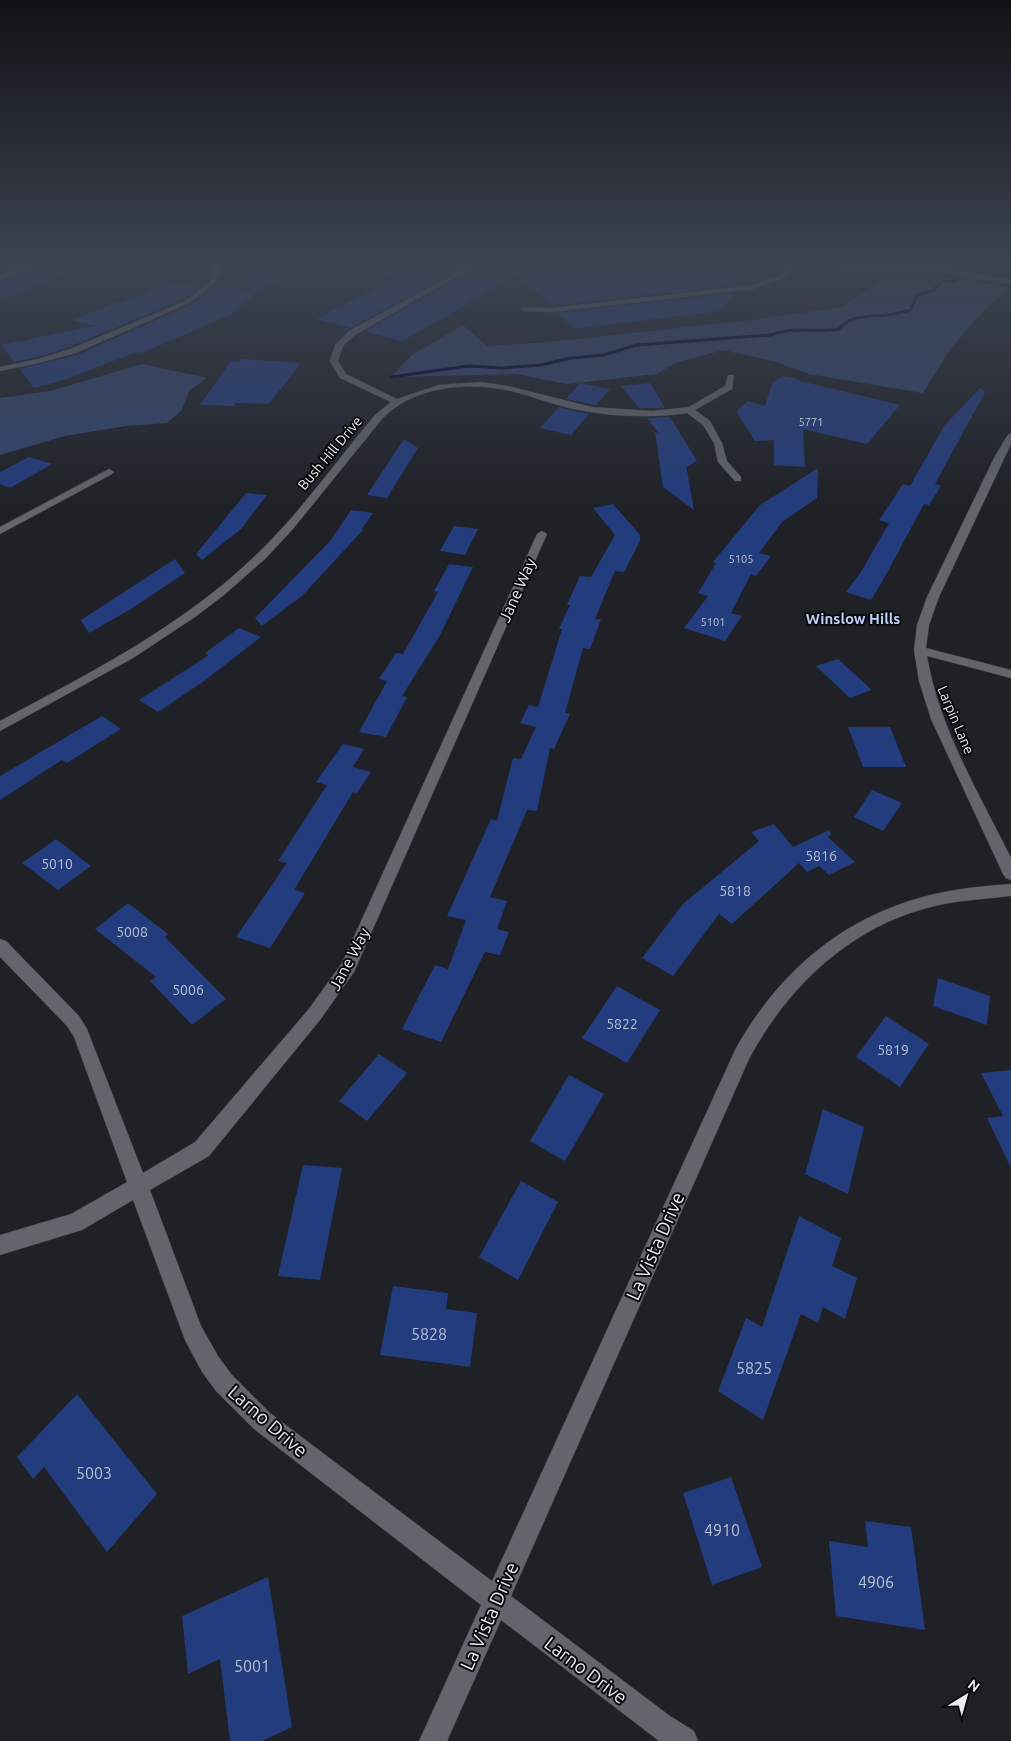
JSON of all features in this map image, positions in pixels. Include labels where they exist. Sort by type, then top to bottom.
[{"type":"street","points":[[0,369],[39,361],[84,346]]},
{"type":"street","points":[[339,346],[334,361],[343,376],[367,390],[397,402]]},
{"type":"street","name":"Bush Hill Drive","points":[[0,727],[132,653],[217,594],[248,569],[282,535],[372,426],[397,402],[425,392],[455,385],[478,384],[506,387],[592,410],[642,414],[689,410],[729,387],[731,377]]},
{"type":"street","points":[[689,410],[707,423],[718,443],[723,462],[738,478]]},
{"type":"street","name":"Larpin Lane","points":[[1011,436],[933,597],[923,626],[920,650],[925,681],[937,719],[1011,874]]},
{"type":"street","points":[[0,531],[109,472]]},
{"type":"street","name":"Jane Way","points":[[0,1245],[75,1222],[202,1149],[314,1015],[348,967],[542,534]]},
{"type":"street","points":[[920,650],[1011,674]]},
{"type":"street","name":"La Vista Drive","points":[[433,1741],[742,1054],[762,1019],[784,991],[810,965],[834,946],[863,929],[897,913],[929,902],[957,895],[1011,890]]},
{"type":"street","name":"Larno Drive","points":[[0,946],[73,1021],[81,1034],[193,1332],[210,1364],[224,1383],[262,1420],[652,1720],[684,1741]]},
{"type":"shaded area","points":[[427,346],[953,346],[923,393],[809,374],[773,361],[723,350],[675,363],[656,374],[567,384],[516,374],[391,377],[412,355]]},
{"type":"shaded area","points":[[142,364],[207,378],[189,391],[182,410],[167,423],[126,426],[65,436],[0,455],[0,398],[50,391]]},
{"type":"building","points":[[2,346],[71,346],[38,357],[14,362]]},
{"type":"building","points":[[97,346],[158,346],[142,353],[136,352],[67,379],[34,388],[20,369],[77,355]]},
{"type":"building","points":[[243,359],[301,363],[269,404],[200,405],[231,361],[237,362]]},
{"type":"building","points":[[782,376],[900,405],[867,444],[803,429],[805,467],[774,465],[774,440],[755,441],[736,411],[748,401],[765,406],[772,383]]},
{"type":"building","points":[[580,383],[610,389],[596,405],[566,399]]},
{"type":"building","points":[[650,383],[665,408],[639,408],[621,386]]},
{"type":"building","points":[[980,388],[985,392],[935,484],[941,486],[929,505],[924,504],[871,600],[846,592],[861,572],[889,523],[879,520],[903,484],[910,486],[944,426]]},
{"type":"building","points":[[559,407],[589,414],[571,435],[540,428]]},
{"type":"building","points":[[670,417],[697,461],[687,467],[686,465],[694,510],[663,487],[655,432],[659,433],[647,418]]},
{"type":"building","points":[[404,439],[418,448],[387,498],[367,495]]},
{"type":"building","points":[[29,457],[52,464],[10,488],[0,484],[0,472]]},
{"type":"building","points":[[818,468],[817,498],[782,522],[759,553],[771,556],[756,576],[751,574],[731,613],[742,616],[725,641],[684,628],[708,596],[698,593],[716,563],[713,562],[760,505]]},
{"type":"building","points":[[246,493],[267,495],[241,529],[202,560],[196,554]]},
{"type":"building","points":[[613,504],[640,535],[640,541],[624,572],[615,571],[595,619],[601,619],[590,649],[583,648],[565,713],[570,714],[554,749],[550,748],[537,811],[527,810],[490,897],[507,901],[497,929],[509,932],[500,955],[485,952],[441,1042],[402,1029],[435,965],[448,969],[466,920],[447,916],[491,819],[497,821],[513,758],[521,759],[536,727],[520,723],[529,705],[538,707],[562,629],[559,629],[570,605],[567,605],[580,576],[591,577],[615,535],[593,508]]},
{"type":"building","points":[[351,510],[373,513],[363,530],[302,596],[262,626],[255,618],[331,540]]},
{"type":"building","points":[[454,526],[478,529],[465,555],[440,551]]},
{"type":"building","points":[[175,559],[185,573],[131,609],[89,633],[81,620]]},
{"type":"building","points":[[449,564],[473,567],[439,637],[402,696],[407,697],[386,737],[359,732],[387,681],[379,679],[396,653],[403,654],[438,592],[434,591]]},
{"type":"building","points":[[239,628],[261,637],[204,681],[158,712],[139,700],[209,655],[205,653]]},
{"type":"building","points":[[838,659],[872,690],[850,698],[816,666]]},
{"type":"building","points":[[102,716],[121,729],[67,763],[62,760],[0,800],[0,776]]},
{"type":"building","points":[[848,727],[890,727],[906,767],[863,767]]},
{"type":"building","points":[[343,744],[364,749],[353,767],[371,772],[357,793],[353,792],[294,890],[305,893],[270,948],[236,937],[287,863],[278,861],[327,785],[316,782]]},
{"type":"building","points":[[872,790],[902,803],[883,831],[854,817]]},
{"type":"building","points":[[774,824],[793,847],[829,830],[831,834],[828,837],[855,862],[829,875],[819,866],[807,872],[799,863],[732,924],[719,914],[673,976],[642,958],[683,904],[759,841],[751,832]]},
{"type":"building","points":[[56,839],[91,866],[58,890],[22,863]]},
{"type":"building","points":[[128,903],[168,934],[165,937],[226,999],[192,1025],[150,981],[156,977],[95,929]]},
{"type":"building","points":[[938,978],[990,996],[987,1025],[933,1006]]},
{"type":"building","points":[[617,986],[660,1010],[627,1063],[582,1038]]},
{"type":"building","points":[[886,1016],[929,1044],[900,1087],[856,1057]]},
{"type":"building","points":[[379,1054],[407,1073],[367,1121],[339,1101]]},
{"type":"building","points":[[1011,1070],[1011,1168],[987,1118],[1003,1116],[981,1073]]},
{"type":"building","points":[[569,1075],[604,1094],[565,1161],[530,1141]]},
{"type":"building","points":[[823,1109],[864,1127],[848,1194],[805,1174]]},
{"type":"building","points":[[303,1165],[342,1168],[320,1280],[278,1276]]},
{"type":"building","points":[[521,1181],[558,1202],[518,1280],[479,1257]]},
{"type":"building","points":[[799,1216],[841,1238],[832,1266],[857,1278],[845,1319],[823,1307],[818,1323],[801,1314],[763,1420],[718,1391],[746,1318],[762,1327]]},
{"type":"building","points":[[393,1286],[448,1293],[446,1309],[477,1313],[470,1367],[380,1355]]},
{"type":"building","points":[[77,1394],[157,1494],[107,1552],[44,1467],[33,1479],[17,1457]]},
{"type":"building","points":[[731,1477],[762,1567],[712,1585],[683,1493]]},
{"type":"building","points":[[865,1521],[911,1527],[925,1630],[836,1616],[829,1541],[868,1547]]},
{"type":"building","points":[[268,1577],[292,1727],[262,1741],[230,1741],[220,1659],[188,1674],[182,1616]]},
{"type":"waterway","points":[[391,377],[468,366],[503,368],[541,365],[571,358],[604,355],[632,346]]},
{"type":"district","name":"Winslow Hills","points":[[853,618]]}]
